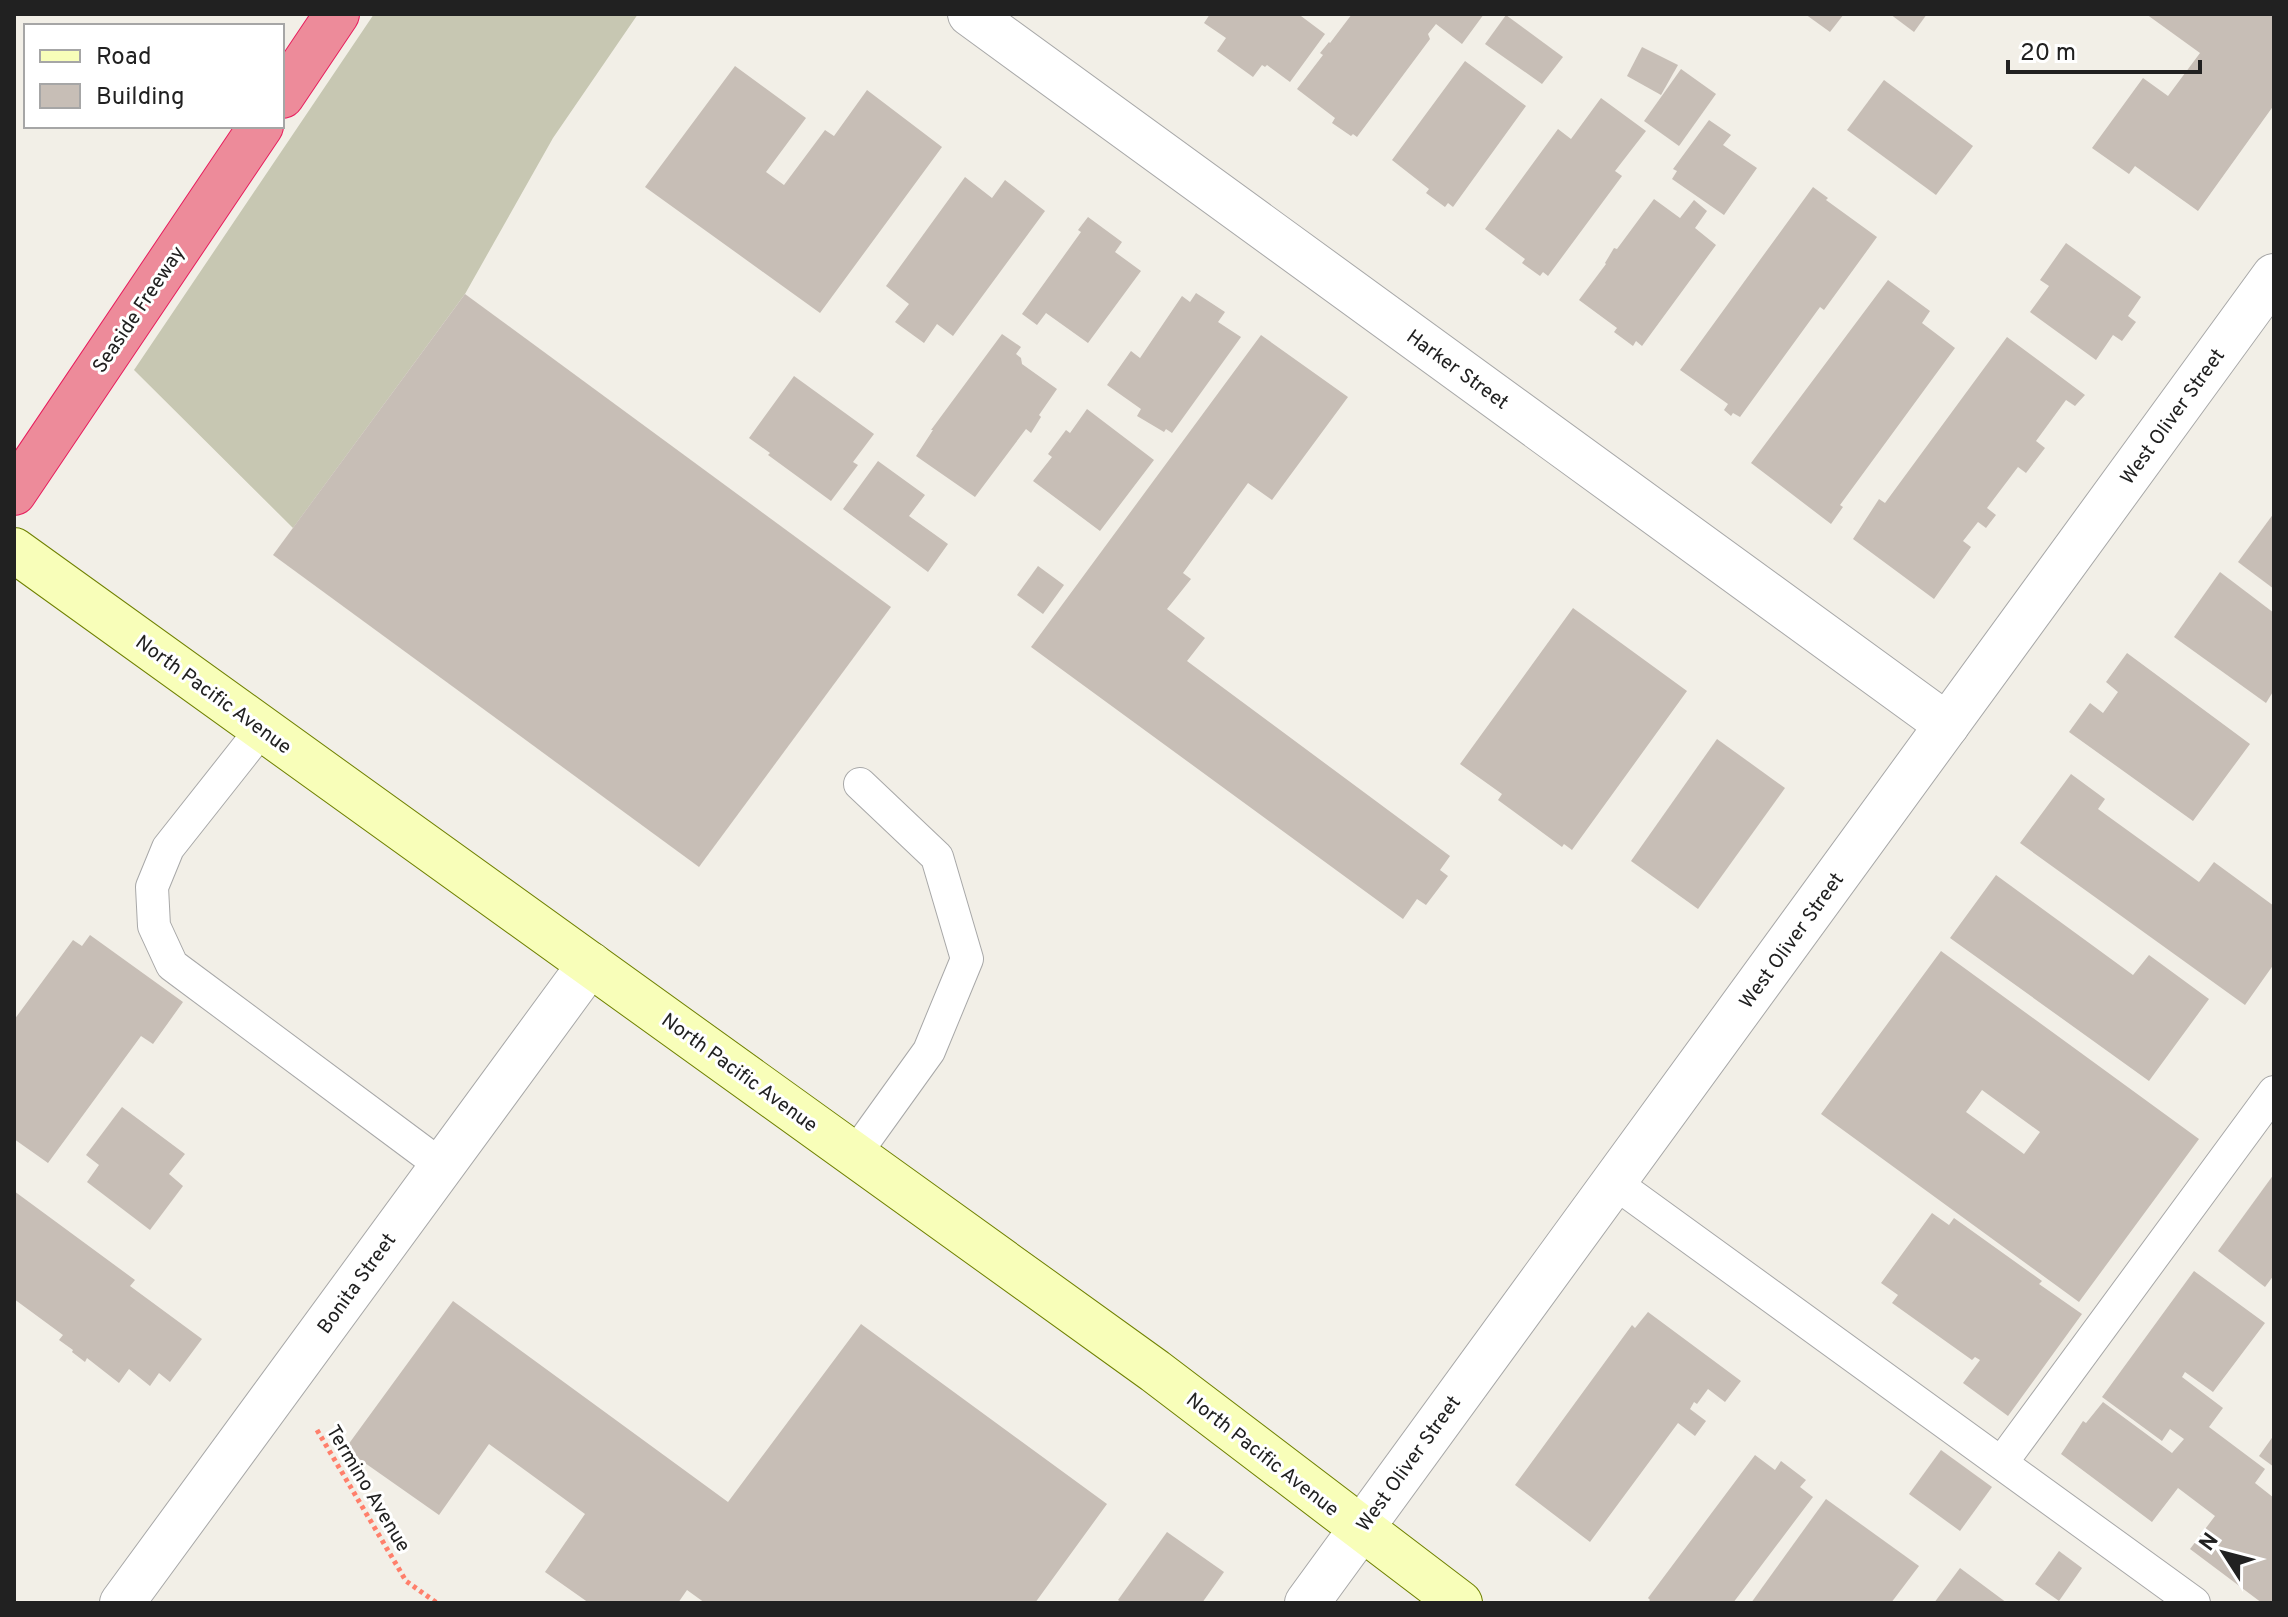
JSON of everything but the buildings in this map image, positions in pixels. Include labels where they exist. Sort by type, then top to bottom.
[{"type":"highway","points":[[284,93],[337,14]]},
{"type":"highway","name":"Seaside Freeway","points":[[14,493],[260,128]]},
{"type":"main road","name":"North Pacific Avenue","points":[[14,550],[1155,1371],[1460,1603]]},
{"type":"street","name":"Harker Street","points":[[970,14],[1947,725]]},
{"type":"street","name":"West Oliver Street","points":[[1307,1603],[2274,277]]},
{"type":"street","name":"Bonita Street","points":[[122,1603],[590,964]]},
{"type":"lane","points":[[262,729],[168,848],[152,887],[154,926],[172,965],[442,1166]]},
{"type":"lane","points":[[855,1154],[929,1051],[967,959],[937,857],[860,784]]},
{"type":"lane","points":[[2002,1462],[2274,1092]]},
{"type":"lane","points":[[1615,1183],[2194,1603]]},
{"type":"path","name":"Termino Avenue","points":[[285,1378],[406,1581],[437,1603]]},
{"type":"shaded area","points":[[374,14],[638,14],[553,138],[465,294],[293,528],[134,370]]}]
